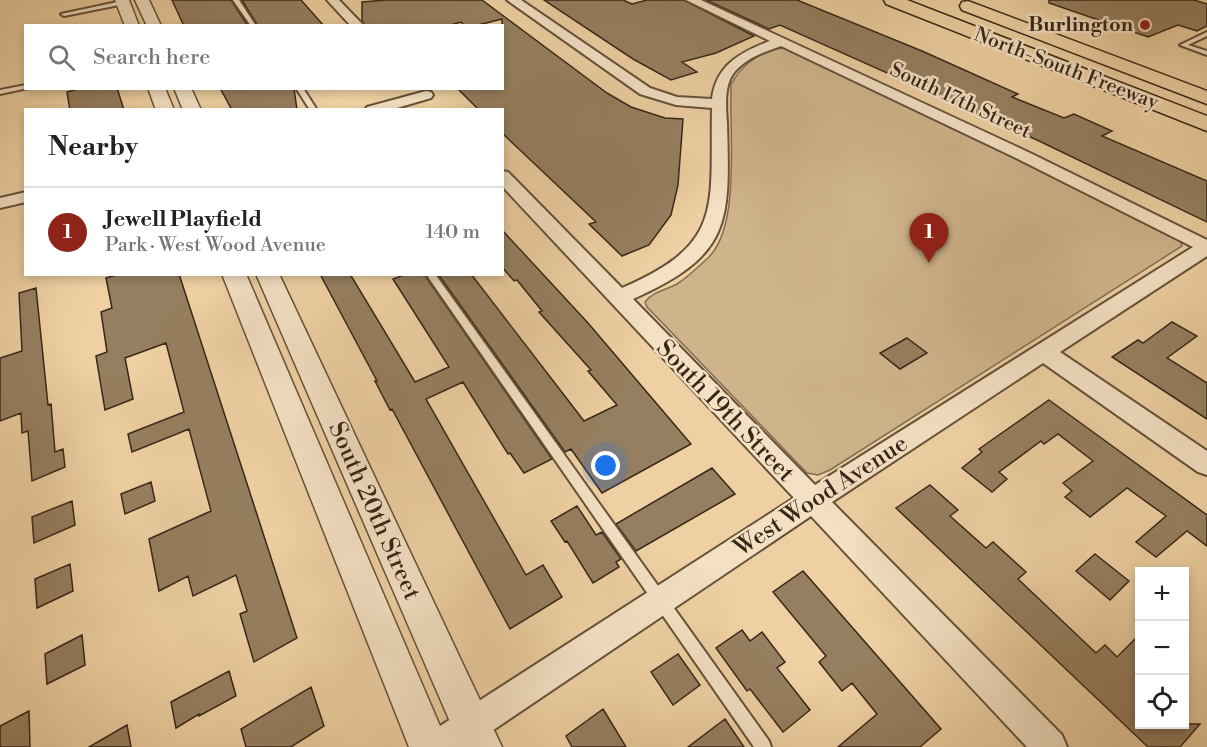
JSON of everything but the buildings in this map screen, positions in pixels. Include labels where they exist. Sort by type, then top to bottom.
[{"type":"highway","points":[[877,0],[982,36]]},
{"type":"highway","name":"North-South Freeway","points":[[892,0],[1207,124]]},
{"type":"highway","name":"North-South Freeway","points":[[951,0],[1207,98]]},
{"type":"street","points":[[142,0],[153,24]]},
{"type":"street","points":[[333,0],[356,24]]},
{"type":"street","points":[[513,0],[645,91],[676,101],[719,104]]},
{"type":"street","name":"South 17th Street","points":[[692,0],[1022,155],[1207,247]]},
{"type":"street","points":[[122,2],[131,24]]},
{"type":"street","points":[[617,298],[663,277],[680,266],[698,250],[708,235],[716,215],[719,104],[723,81],[735,64],[757,51],[781,42]]},
{"type":"street","points":[[157,90],[164,108]]},
{"type":"street","points":[[183,90],[191,108]]},
{"type":"street","points":[[378,108],[423,92],[437,108]]},
{"type":"street","name":"South 19th Street","points":[[504,178],[1050,747]]},
{"type":"street","points":[[0,203],[24,197]]},
{"type":"street","name":"West Wood Avenue","points":[[438,747],[477,736],[659,601],[1207,247]]},
{"type":"street","name":"South 20th Street","points":[[235,276],[429,747]]},
{"type":"street","name":"South 20th Street","points":[[268,276],[477,736]]},
{"type":"street","points":[[1043,352],[1207,464]]},
{"type":"lane","points":[[236,0],[253,24]]},
{"type":"lane","points":[[64,14],[122,2]]},
{"type":"lane","points":[[1207,34],[1183,45],[1207,53]]},
{"type":"lane","points":[[0,92],[24,87]]},
{"type":"lane","points":[[300,90],[313,108]]},
{"type":"lane","points":[[431,276],[763,747]]},
{"type":"shaded area","points":[[785,48],[1176,237],[1182,246],[830,470],[818,475],[807,473],[647,307],[645,302],[655,293],[685,278],[709,257],[719,242],[726,223],[731,176],[731,85],[740,71],[760,55]]},
{"type":"place","name":"Burlington","points":[[1145,25]]},
{"type":"place","name":"Jewell Playfield","points":[[929,263]]}]
